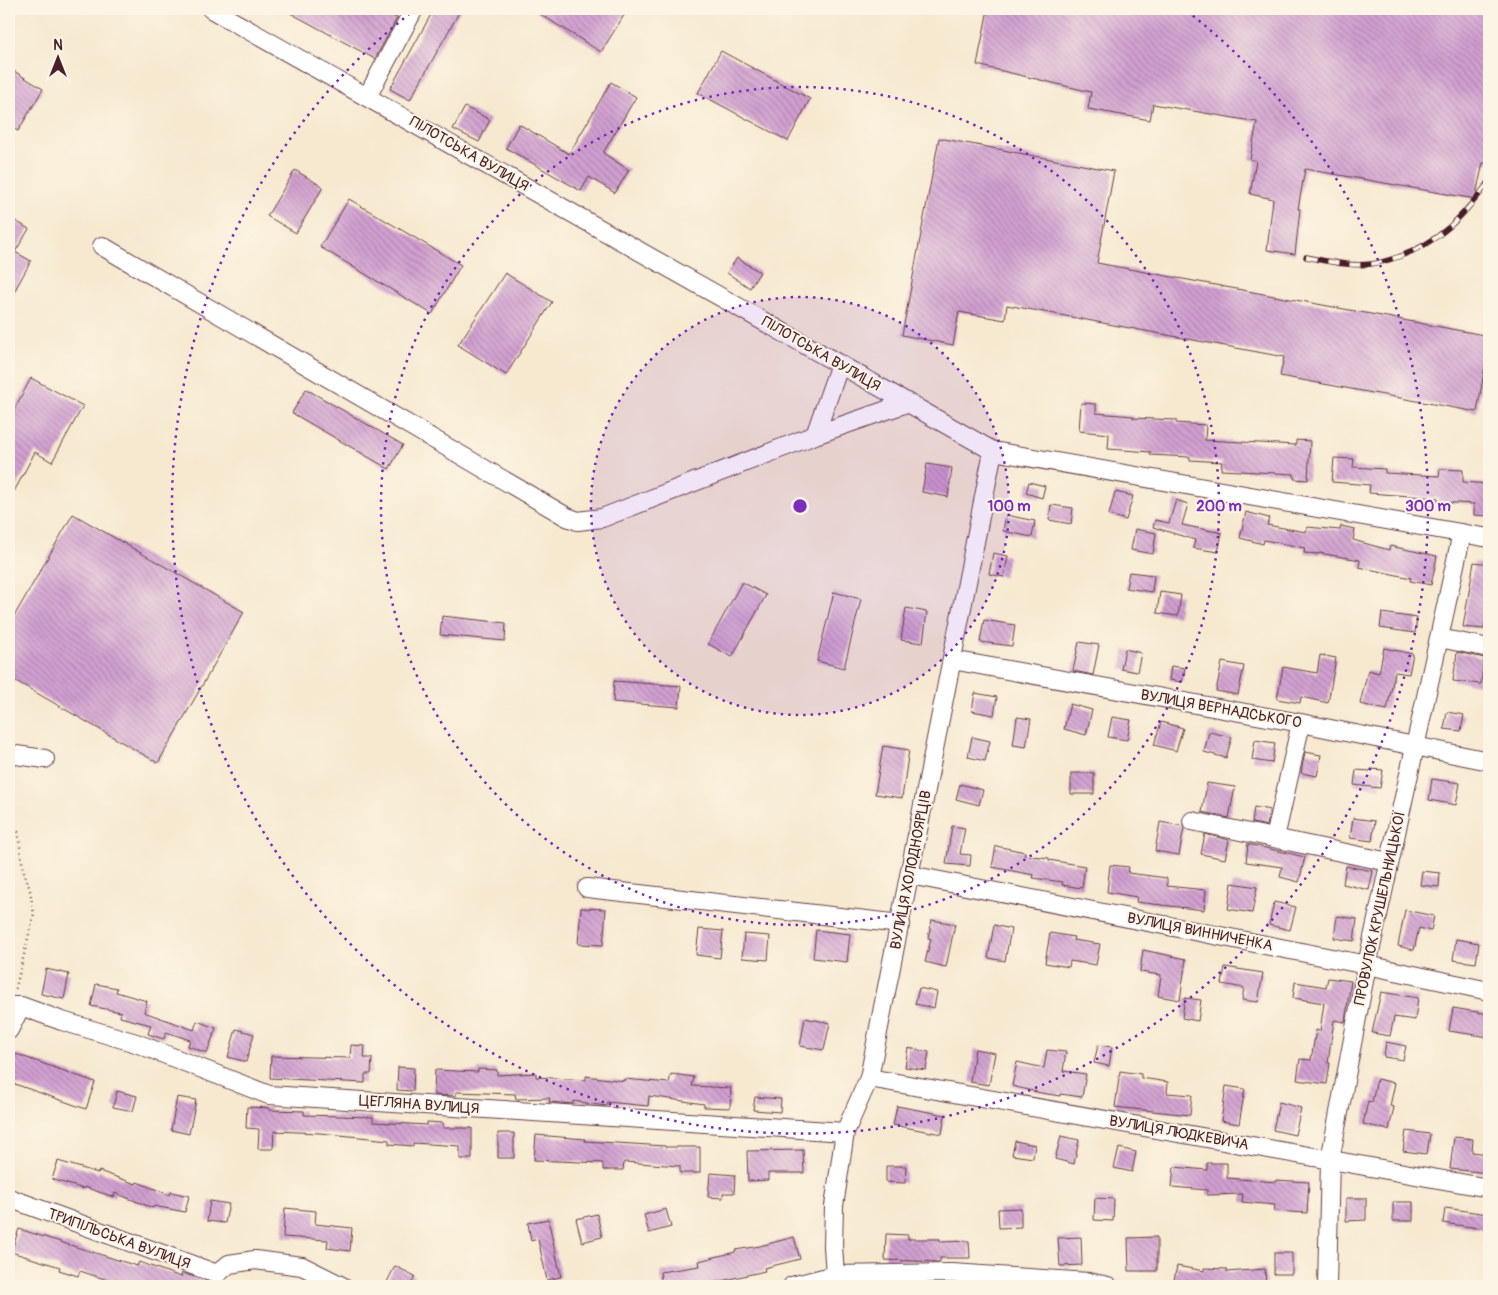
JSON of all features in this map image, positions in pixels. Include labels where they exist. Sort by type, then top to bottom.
[{"type":"street","name":"ПІЛОТСЬКА ВУЛИЦЯ","points":[[211,9],[993,451],[1489,538]]},
{"type":"street","points":[[368,97],[414,9]]},
{"type":"street","points":[[102,246],[567,517],[578,521],[602,518],[815,435],[907,403]]},
{"type":"street","points":[[815,435],[840,364]]},
{"type":"street","name":"ВУЛИЦЯ ХОЛОДНОЯРЦІВ","points":[[837,1281],[833,1246],[834,1206],[845,1132],[869,1078],[901,924],[993,451]]},
{"type":"street","name":"ПРОВУЛОК КРУШЕЛЬНИЦЬКОЇ","points":[[1327,1286],[1330,1160],[1367,965],[1462,533]]},
{"type":"street","points":[[1439,638],[1489,648]]},
{"type":"street","name":"ВУЛИЦЯ ВЕРНАДСЬКОГО","points":[[952,660],[1301,723],[1489,761]]},
{"type":"street","points":[[1275,838],[1301,723]]},
{"type":"street","points":[[9,754],[44,759]]},
{"type":"street","points":[[1192,822],[1389,862]]},
{"type":"street","name":"ВУЛИЦЯ ВИННИЧЕНКА","points":[[910,875],[1367,965],[1489,991]]},
{"type":"street","points":[[586,888],[901,924]]},
{"type":"street","points":[[9,1030],[15,1006]]},
{"type":"street","name":"ЦЕГЛЯНА ВУЛИЦЯ","points":[[15,1006],[136,1043],[269,1095],[845,1132]]},
{"type":"street","name":"ВУЛИЦЯ ЛЮДКЕВИЧА","points":[[869,1078],[1489,1188]]},
{"type":"street","name":"ТРИПІЛЬСЬКА ВУЛИЦЯ","points":[[9,1198],[215,1280],[229,1264],[255,1260],[302,1266],[342,1286]]},
{"type":"street","points":[[792,1286],[952,1273],[1089,1282],[1108,1286]]},
{"type":"path","points":[[9,827],[18,832],[23,868],[30,890],[34,914],[14,995],[15,1006]]},
{"type":"building","points":[[283,9],[380,9],[397,18],[375,59]]},
{"type":"building","points":[[434,9],[461,9],[410,100],[390,89]]},
{"type":"building","points":[[532,9],[628,9],[601,52]]},
{"type":"building","points":[[988,9],[1489,9],[1489,164],[1483,163],[1475,199],[1305,169],[1298,209],[1300,209],[1295,254],[1267,250],[1273,199],[1250,194],[1256,161],[1250,159],[1257,122],[1153,104],[1150,120],[1088,109],[1091,92],[977,65]]},
{"type":"building","points":[[721,51],[810,99],[788,141],[698,93]]},
{"type":"building","points":[[9,68],[43,89],[18,131],[9,126]]},
{"type":"building","points":[[611,82],[636,97],[603,153],[629,170],[615,193],[589,177],[581,191],[506,148],[519,124],[569,154]]},
{"type":"building","points":[[465,107],[490,120],[479,142],[453,129]]},
{"type":"building","points":[[939,138],[1114,171],[1097,263],[1489,336],[1477,412],[1280,376],[1284,357],[1007,305],[1005,320],[959,312],[953,345],[902,335]]},
{"type":"building","points":[[295,170],[323,187],[296,233],[267,216]]},
{"type":"building","points":[[349,199],[461,265],[432,314],[320,247]]},
{"type":"building","points":[[9,217],[29,229],[15,252],[31,261],[9,301]]},
{"type":"building","points":[[737,258],[760,272],[750,288],[727,273]]},
{"type":"building","points":[[505,273],[552,302],[506,375],[458,345]]},
{"type":"building","points":[[31,378],[83,406],[52,462],[35,452],[9,501],[9,419]]},
{"type":"building","points":[[306,389],[403,445],[389,469],[292,413]]},
{"type":"building","points":[[1081,403],[1096,404],[1096,413],[1133,416],[1133,418],[1176,420],[1176,423],[1206,425],[1205,440],[1296,445],[1296,440],[1310,441],[1308,480],[1294,479],[1294,474],[1221,470],[1222,462],[1190,460],[1190,457],[1150,455],[1151,452],[1108,449],[1109,434],[1079,431]]},
{"type":"building","points":[[1334,458],[1354,459],[1353,467],[1385,469],[1385,473],[1439,476],[1440,469],[1463,470],[1463,482],[1489,484],[1489,516],[1474,515],[1474,504],[1438,502],[1438,498],[1369,493],[1370,485],[1332,482]]},
{"type":"building","points":[[927,464],[952,468],[948,497],[922,492]]},
{"type":"building","points":[[1029,482],[1045,486],[1042,498],[1026,493]]},
{"type":"building","points":[[1115,492],[1133,496],[1126,520],[1109,515]]},
{"type":"building","points":[[1176,500],[1188,504],[1182,525],[1222,533],[1218,552],[1193,548],[1195,540],[1153,527],[1155,520],[1169,523]]},
{"type":"building","points":[[1051,505],[1073,508],[1071,524],[1049,520]]},
{"type":"building","points":[[1246,512],[1269,518],[1267,525],[1306,532],[1307,527],[1340,530],[1341,526],[1355,529],[1353,540],[1389,550],[1390,546],[1437,556],[1431,585],[1410,581],[1411,578],[1359,567],[1360,560],[1319,553],[1304,553],[1305,548],[1264,540],[1263,544],[1240,538]]},
{"type":"building","points":[[73,514],[244,612],[158,763],[9,677],[9,625]]},
{"type":"building","points":[[1006,515],[1035,521],[1032,537],[1003,531]]},
{"type":"building","points":[[1135,529],[1156,533],[1153,554],[1131,550]]},
{"type":"building","points":[[993,553],[1008,556],[1004,577],[989,574]]},
{"type":"building","points":[[1474,562],[1489,564],[1489,597],[1484,629],[1463,627]]},
{"type":"building","points":[[1129,572],[1154,575],[1152,592],[1126,588]]},
{"type":"building","points":[[742,582],[766,595],[732,657],[708,644]]},
{"type":"building","points":[[834,592],[861,599],[844,668],[817,661]]},
{"type":"building","points":[[1160,592],[1181,595],[1178,616],[1157,613]]},
{"type":"building","points":[[906,608],[927,612],[923,643],[901,640]]},
{"type":"building","points":[[1382,613],[1417,618],[1415,633],[1380,628]]},
{"type":"building","points":[[442,616],[506,623],[505,641],[440,635]]},
{"type":"building","points":[[984,620],[1015,625],[1012,646],[980,642]]},
{"type":"building","points":[[1079,642],[1099,645],[1093,675],[1073,671]]},
{"type":"building","points":[[1384,648],[1413,654],[1409,674],[1395,672],[1387,710],[1360,704],[1368,670],[1379,673]]},
{"type":"building","points":[[1125,649],[1141,653],[1137,672],[1121,669]]},
{"type":"building","points":[[1457,652],[1484,658],[1481,684],[1453,681]]},
{"type":"building","points":[[1320,655],[1336,658],[1328,703],[1301,697],[1300,703],[1277,699],[1283,667],[1317,673]]},
{"type":"building","points":[[1222,662],[1244,666],[1238,695],[1216,691]]},
{"type":"building","points":[[1171,666],[1185,668],[1182,682],[1169,680]]},
{"type":"building","points":[[614,681],[681,686],[679,707],[613,702]]},
{"type":"building","points":[[975,693],[997,697],[994,715],[972,711]]},
{"type":"building","points":[[1070,704],[1092,710],[1086,735],[1064,729]]},
{"type":"building","points":[[1447,712],[1464,715],[1461,731],[1444,729]]},
{"type":"building","points":[[1017,717],[1031,719],[1026,747],[1013,745]]},
{"type":"building","points":[[1112,717],[1131,720],[1127,740],[1108,737]]},
{"type":"building","points":[[1161,722],[1183,728],[1176,751],[1154,745]]},
{"type":"building","points":[[1209,732],[1232,737],[1226,758],[1204,752]]},
{"type":"building","points":[[972,737],[990,741],[985,761],[968,757]]},
{"type":"building","points":[[1255,740],[1275,743],[1272,763],[1252,760]]},
{"type":"building","points":[[883,746],[909,750],[902,798],[875,794]]},
{"type":"building","points":[[1305,752],[1321,755],[1317,776],[1301,773]]},
{"type":"building","points":[[1371,769],[1383,770],[1380,788],[1354,785],[1356,770],[1370,771]]},
{"type":"building","points":[[1071,773],[1094,773],[1094,794],[1071,794]]},
{"type":"building","points":[[1432,779],[1460,783],[1456,805],[1429,800]]},
{"type":"building","points":[[1207,783],[1235,787],[1229,818],[1202,812]]},
{"type":"building","points":[[960,784],[983,790],[979,805],[956,799]]},
{"type":"building","points":[[1254,807],[1270,810],[1267,826],[1252,823]]},
{"type":"building","points":[[1353,818],[1375,821],[1372,841],[1350,838]]},
{"type":"building","points":[[1160,822],[1183,826],[1179,855],[1155,851]]},
{"type":"building","points":[[952,826],[965,828],[960,854],[971,855],[970,866],[946,864]]},
{"type":"building","points":[[1205,834],[1229,840],[1225,859],[1201,854]]},
{"type":"building","points":[[1248,844],[1305,857],[1299,882],[1280,877],[1282,867],[1246,862]]},
{"type":"building","points":[[996,846],[1025,852],[1024,855],[1085,866],[1082,888],[1062,885],[1063,882],[1033,878],[1034,875],[992,867]]},
{"type":"building","points":[[1110,865],[1129,867],[1128,873],[1167,878],[1167,886],[1206,890],[1204,910],[1136,902],[1137,897],[1107,892]]},
{"type":"building","points":[[1346,866],[1373,871],[1369,890],[1343,884]]},
{"type":"building","points":[[1422,871],[1440,873],[1439,887],[1420,885]]},
{"type":"building","points":[[1232,883],[1257,887],[1252,913],[1228,909]]},
{"type":"building","points":[[1274,902],[1296,907],[1290,930],[1269,925]]},
{"type":"building","points":[[581,908],[606,909],[603,945],[578,944]]},
{"type":"building","points":[[1405,910],[1434,916],[1431,931],[1419,928],[1414,950],[1398,946]]},
{"type":"building","points":[[1337,916],[1357,919],[1354,941],[1334,938]]},
{"type":"building","points":[[932,920],[955,924],[946,967],[925,962],[931,939],[928,938]]},
{"type":"building","points":[[994,925],[1011,929],[1005,961],[988,958]]},
{"type":"building","points":[[699,929],[723,931],[720,958],[696,955]]},
{"type":"building","points":[[816,930],[850,934],[847,962],[813,958]]},
{"type":"building","points":[[1050,933],[1074,937],[1073,940],[1100,944],[1096,965],[1070,961],[1069,967],[1045,963]]},
{"type":"building","points":[[744,934],[770,936],[768,960],[742,958]]},
{"type":"building","points":[[1456,939],[1479,943],[1476,963],[1453,960]]},
{"type":"building","points":[[1143,950],[1186,959],[1180,1000],[1158,996],[1161,975],[1140,972]]},
{"type":"building","points":[[1225,967],[1263,973],[1258,1002],[1242,1000],[1244,988],[1222,984]]},
{"type":"building","points":[[46,969],[69,974],[64,999],[41,994]]},
{"type":"building","points":[[1328,978],[1351,981],[1345,1022],[1334,1020],[1327,1084],[1297,1080],[1300,1059],[1311,1060],[1316,1030],[1320,1031],[1324,1003],[1293,998],[1295,982],[1326,987]]},
{"type":"building","points":[[96,984],[117,988],[116,992],[147,1001],[144,1012],[194,1030],[197,1021],[216,1028],[207,1053],[188,1046],[190,1040],[166,1032],[164,1039],[148,1034],[151,1025],[120,1017],[121,1012],[91,1006]]},
{"type":"building","points":[[919,988],[937,992],[934,1008],[915,1004]]},
{"type":"building","points":[[1381,992],[1418,998],[1415,1020],[1394,1017],[1390,1036],[1372,1033]]},
{"type":"building","points":[[1185,998],[1201,1000],[1198,1021],[1182,1018]]},
{"type":"building","points":[[1453,1008],[1489,1014],[1489,1037],[1449,1031]]},
{"type":"building","points":[[805,1018],[830,1023],[824,1050],[800,1046]]},
{"type":"building","points":[[236,1029],[254,1034],[246,1062],[228,1057]]},
{"type":"building","points":[[1386,1042],[1406,1046],[1403,1060],[1384,1057]]},
{"type":"building","points":[[351,1045],[365,1046],[364,1058],[372,1058],[371,1074],[365,1074],[365,1083],[270,1078],[271,1056],[350,1058]]},
{"type":"building","points":[[1098,1045],[1112,1047],[1109,1066],[1094,1063]]},
{"type":"building","points":[[908,1048],[929,1052],[926,1070],[905,1067]]},
{"type":"building","points":[[975,1049],[995,1053],[989,1085],[970,1082]]},
{"type":"building","points":[[1047,1050],[1066,1052],[1063,1071],[1086,1074],[1082,1097],[1060,1094],[1060,1096],[1012,1086],[1017,1062],[1044,1068]]},
{"type":"building","points":[[16,1054],[95,1082],[86,1109],[9,1082],[9,1075]]},
{"type":"building","points":[[398,1067],[414,1068],[413,1091],[397,1090]]},
{"type":"building","points":[[478,1069],[497,1070],[497,1075],[536,1073],[536,1077],[586,1080],[586,1076],[624,1081],[624,1079],[669,1083],[671,1074],[694,1077],[692,1086],[731,1088],[730,1108],[704,1107],[704,1104],[649,1096],[648,1106],[607,1102],[606,1106],[573,1101],[573,1104],[549,1102],[550,1098],[516,1099],[515,1094],[456,1092],[456,1096],[434,1095],[435,1070],[478,1072]]},
{"type":"building","points":[[1120,1071],[1141,1074],[1141,1078],[1168,1082],[1167,1093],[1192,1095],[1190,1115],[1115,1107]]},
{"type":"building","points":[[1377,1079],[1395,1083],[1390,1106],[1394,1107],[1389,1130],[1363,1124],[1368,1101],[1372,1102]]},
{"type":"building","points":[[1226,1086],[1245,1089],[1239,1124],[1221,1121]]},
{"type":"building","points":[[117,1091],[137,1096],[133,1111],[113,1107]]},
{"type":"building","points":[[177,1097],[196,1100],[189,1134],[171,1130]]},
{"type":"building","points":[[755,1097],[781,1099],[780,1112],[753,1110]]},
{"type":"building","points":[[1279,1102],[1301,1108],[1295,1135],[1273,1130]]},
{"type":"building","points":[[897,1106],[945,1115],[942,1134],[893,1125]]},
{"type":"building","points":[[247,1107],[304,1111],[304,1115],[373,1117],[373,1122],[427,1125],[427,1122],[443,1123],[443,1128],[472,1128],[472,1159],[460,1159],[460,1146],[413,1143],[413,1146],[389,1144],[389,1140],[320,1133],[274,1131],[273,1149],[258,1149],[259,1129],[246,1128]]},
{"type":"building","points":[[1406,1131],[1430,1134],[1427,1154],[1403,1151]]},
{"type":"building","points":[[498,1133],[514,1133],[514,1158],[498,1158]]},
{"type":"building","points":[[536,1135],[665,1147],[700,1147],[700,1173],[680,1173],[680,1166],[624,1162],[623,1170],[603,1170],[603,1163],[534,1160]]},
{"type":"building","points":[[1061,1136],[1079,1140],[1074,1164],[1055,1159]]},
{"type":"building","points":[[1454,1137],[1473,1139],[1472,1152],[1489,1154],[1489,1173],[1450,1169]]},
{"type":"building","points":[[1015,1141],[1035,1145],[1033,1158],[1012,1155]]},
{"type":"building","points":[[1119,1148],[1136,1152],[1132,1172],[1114,1168]]},
{"type":"building","points":[[803,1150],[804,1173],[768,1173],[768,1180],[748,1181],[747,1151]]},
{"type":"building","points":[[58,1161],[98,1173],[99,1171],[136,1184],[137,1182],[170,1195],[171,1192],[189,1196],[185,1212],[154,1206],[153,1208],[115,1193],[114,1197],[52,1179]]},
{"type":"building","points":[[1207,1163],[1227,1163],[1227,1178],[1276,1182],[1276,1180],[1309,1182],[1307,1213],[1274,1211],[1275,1205],[1242,1202],[1243,1194],[1207,1195],[1207,1190],[1172,1187],[1174,1167],[1207,1170]]},
{"type":"building","points":[[886,1166],[906,1166],[905,1183],[886,1182]]},
{"type":"building","points":[[710,1173],[735,1175],[734,1193],[723,1193],[723,1198],[708,1197]]},
{"type":"building","points":[[1095,1198],[1114,1199],[1113,1221],[1094,1220]]},
{"type":"building","points":[[1346,1198],[1366,1198],[1366,1220],[1346,1221]]},
{"type":"building","points":[[210,1201],[229,1204],[225,1223],[207,1221]]},
{"type":"building","points":[[1393,1202],[1413,1202],[1413,1221],[1393,1221]]},
{"type":"building","points":[[285,1208],[316,1211],[315,1224],[352,1228],[350,1251],[327,1248],[328,1240],[283,1237]]},
{"type":"building","points":[[1021,1208],[1021,1227],[999,1228],[998,1209]]},
{"type":"building","points":[[1445,1208],[1488,1214],[1486,1229],[1443,1223]]},
{"type":"building","points":[[666,1209],[671,1227],[649,1233],[644,1215]]},
{"type":"building","points":[[597,1214],[602,1237],[582,1242],[576,1219]]},
{"type":"building","points":[[548,1219],[561,1277],[547,1280],[538,1239],[531,1241],[528,1223]]},
{"type":"building","points":[[19,1229],[137,1266],[139,1262],[181,1277],[182,1273],[217,1284],[217,1286],[126,1286],[80,1271],[78,1276],[59,1270],[60,1267],[11,1252]]},
{"type":"building","points":[[886,1234],[908,1235],[908,1239],[940,1239],[940,1242],[969,1241],[970,1258],[940,1258],[940,1262],[885,1260]]},
{"type":"building","points":[[794,1237],[800,1259],[764,1268],[765,1271],[699,1286],[662,1286],[660,1272],[700,1266],[699,1261],[735,1252],[735,1250]]},
{"type":"building","points":[[1081,1237],[1082,1265],[1060,1266],[1058,1238]]},
{"type":"building","points":[[1157,1237],[1157,1271],[1129,1271],[1128,1238]]},
{"type":"building","points":[[1274,1253],[1292,1253],[1292,1274],[1274,1274]]},
{"type":"building","points":[[395,1266],[415,1276],[410,1286],[385,1286]]},
{"type":"building","points":[[1177,1266],[1204,1271],[1204,1268],[1227,1269],[1227,1272],[1265,1269],[1266,1286],[1173,1285]]},
{"type":"railway","points":[[1306,257],[1363,265],[1385,261],[1413,251],[1449,227],[1489,182]]}]
